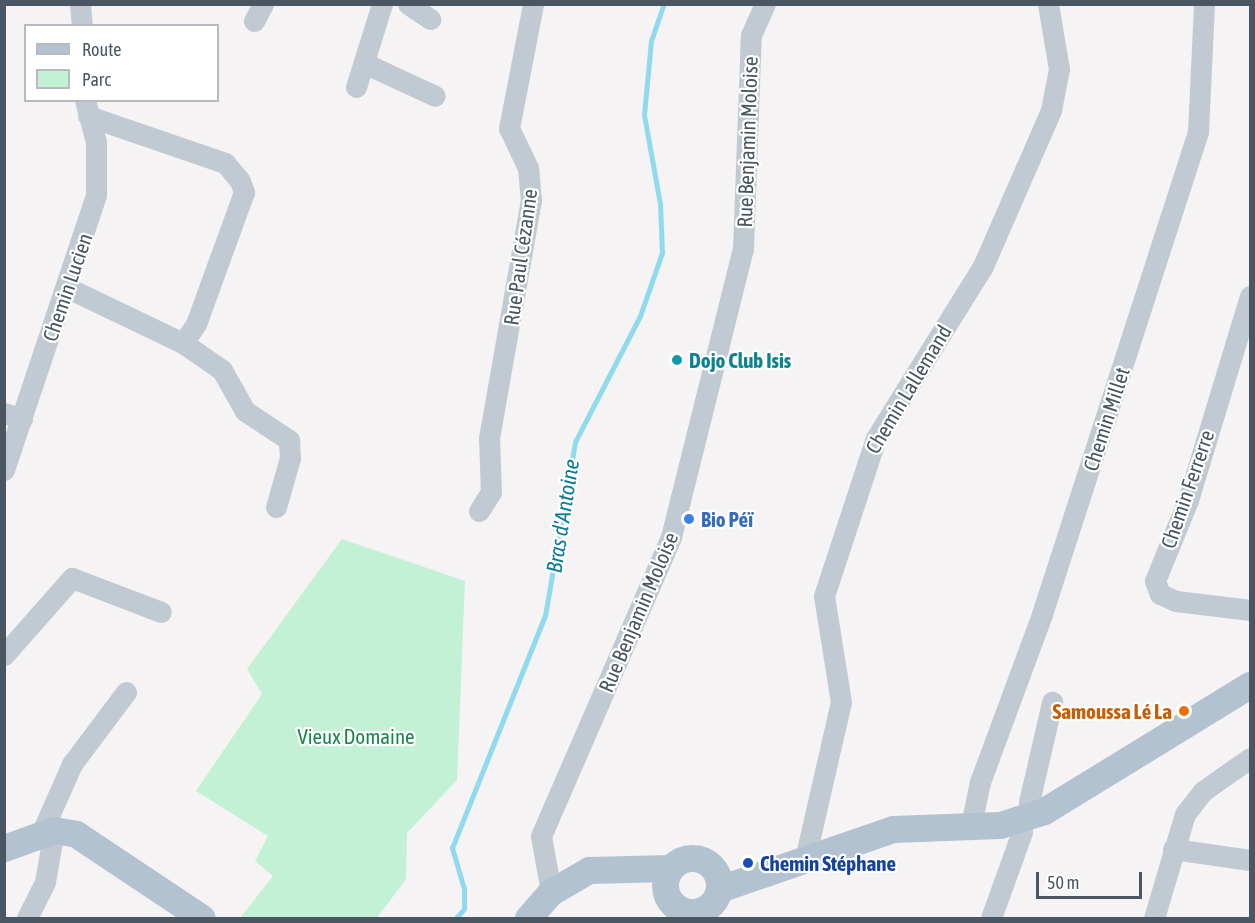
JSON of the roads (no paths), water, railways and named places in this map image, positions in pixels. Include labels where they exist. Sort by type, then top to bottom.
[{"type":"main road","points":[[528,918],[551,892],[598,867],[661,874],[694,858],[718,880],[757,875],[893,829],[971,825],[1027,817],[1251,685]]},
{"type":"main road","points":[[4,848],[47,832],[86,838],[202,918]]},
{"type":"main road","points":[[661,874],[670,902],[690,915],[712,903],[718,880]]},
{"type":"street","points":[[80,4],[82,24]]},
{"type":"street","points":[[408,4],[430,19]]},
{"type":"street","name":"Rue Paul Cézanne","points":[[479,511],[491,492],[489,438],[531,201],[528,168],[509,128],[533,4]]},
{"type":"street","name":"Rue Benjamin Moloise","points":[[551,892],[541,836],[671,537],[743,249],[751,35],[765,4]]},
{"type":"street","name":"Chemin Lallemand","points":[[805,859],[841,702],[824,596],[876,438],[983,266],[1051,110],[1059,69],[1048,4]]},
{"type":"street","name":"Chemin Millet","points":[[971,825],[980,782],[1042,614],[1198,132],[1204,4]]},
{"type":"street","points":[[356,87],[380,5]]},
{"type":"street","points":[[364,63],[435,96]]},
{"type":"street","points":[[86,108],[225,163],[240,181],[244,192],[196,324],[183,343]]},
{"type":"street","name":"Chemin Lucien","points":[[4,470],[13,416],[66,287],[96,195],[96,142],[86,108]]},
{"type":"street","points":[[66,287],[183,343],[222,370],[245,411],[289,440],[290,458],[276,507]]},
{"type":"street","name":"Chemin Ferrerre","points":[[1251,296],[1188,500],[1155,581],[1160,594],[1176,601],[1251,610]]},
{"type":"street","points":[[4,655],[72,578],[161,612]]},
{"type":"street","points":[[27,918],[45,882],[47,832],[72,764],[126,692]]},
{"type":"street","points":[[991,918],[1027,817],[1033,780],[1053,702]]},
{"type":"street","points":[[1154,918],[1173,849],[1195,799],[1251,758]]},
{"type":"street","points":[[1173,849],[1251,860]]},
{"type":"waterway","name":"Bras d'Antoine","points":[[456,918],[464,909],[464,889],[452,848],[545,616],[575,442],[640,316],[662,253],[660,204],[644,115],[651,41],[664,4]]},
{"type":"place","name":"Dojo Club Isis","points":[[677,360]]},
{"type":"place","name":"Bio Péï","points":[[689,519]]},
{"type":"place","name":"Samoussa Lé La","points":[[1184,711]]},
{"type":"place","name":"Chemin Stéphane","points":[[748,863]]},
{"type":"park label","name":"Vieux Domaine","points":[[356,736]]}]
